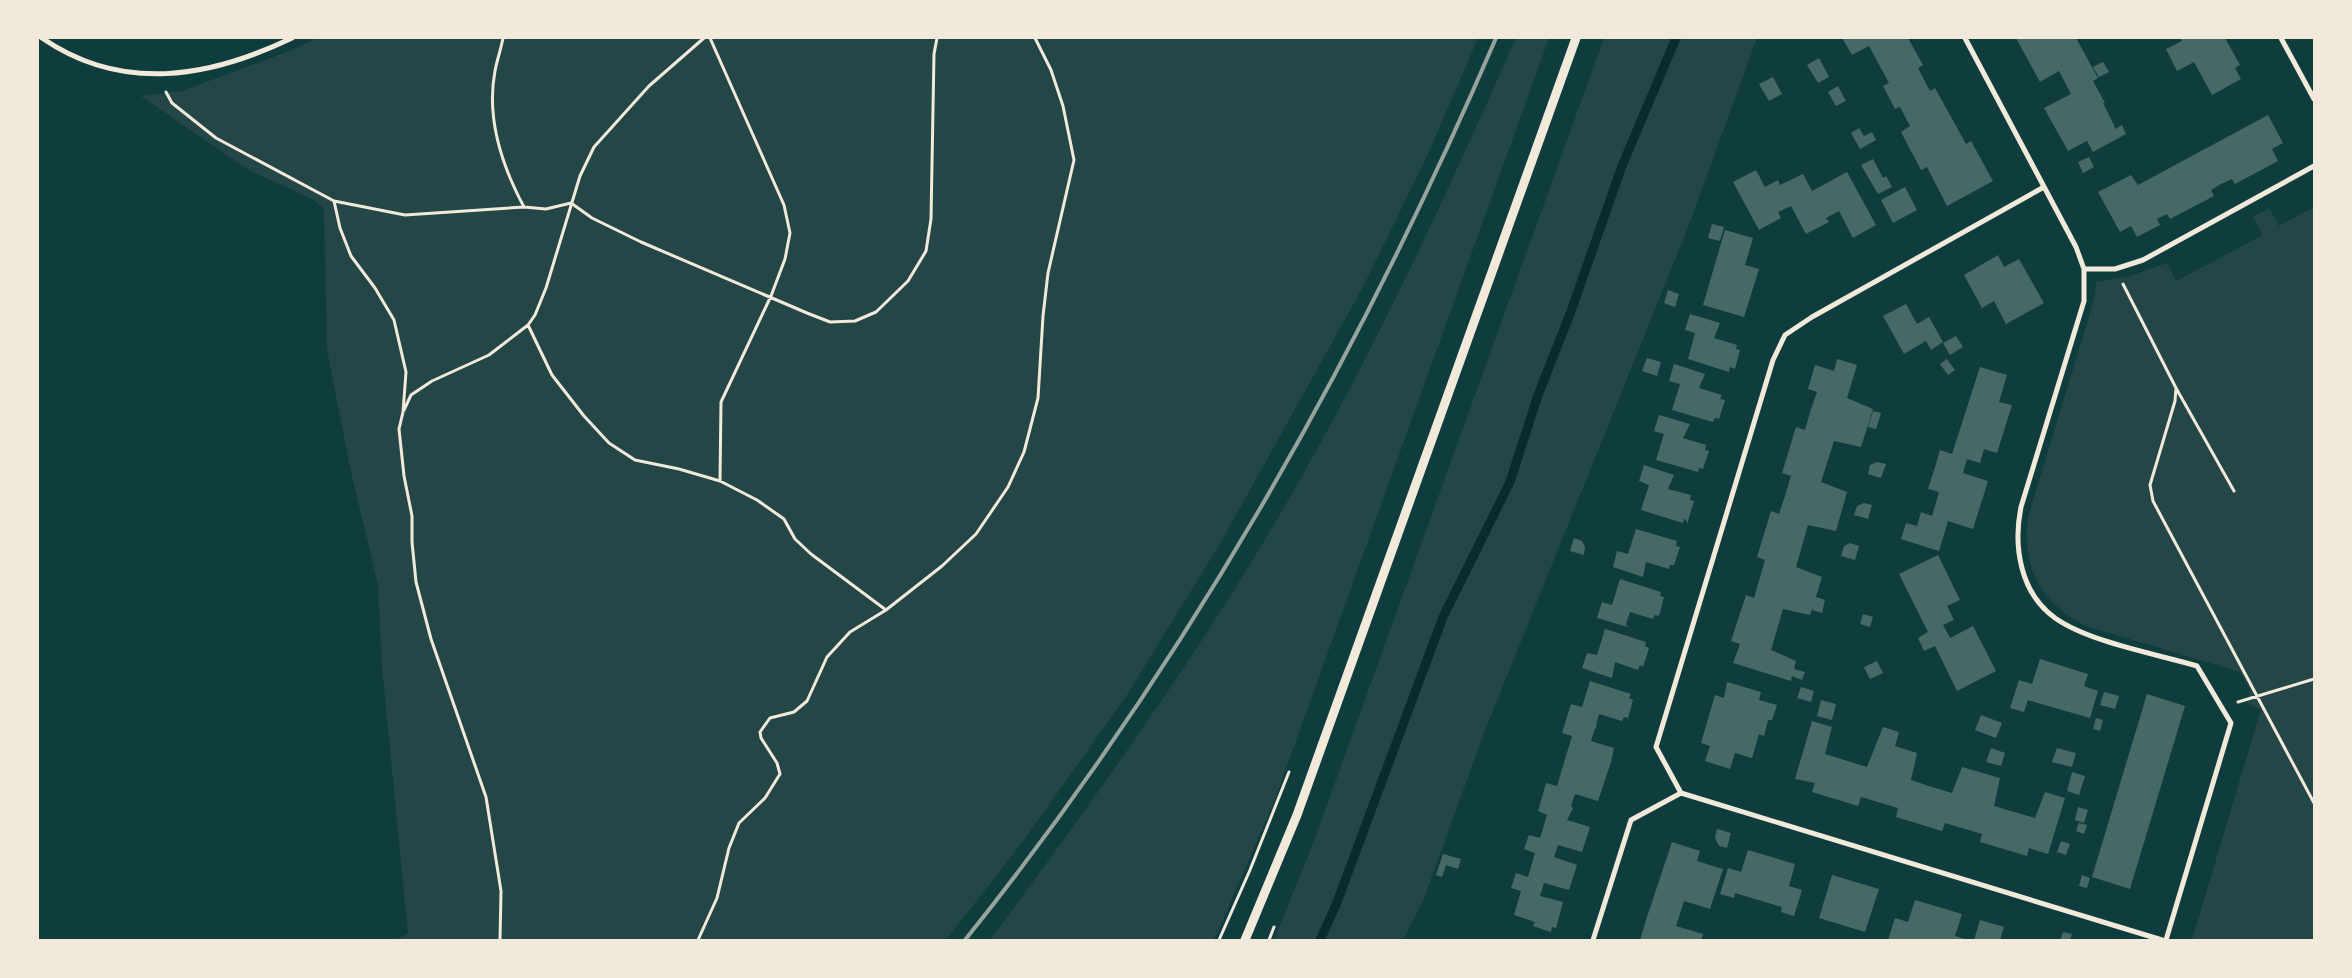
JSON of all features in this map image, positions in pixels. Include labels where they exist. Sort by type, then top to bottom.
[{"type":"street","points":[[42,38],[54,46],[100,68],[128,73],[162,74],[194,71],[228,62],[292,38]]},
{"type":"street","points":[[1245,940],[1297,815],[1576,38]]},
{"type":"street","points":[[1965,38],[2065,224],[2084,269],[2084,301],[2016,528],[2022,572],[2041,605],[2054,618],[2074,629],[2197,666],[2231,723],[2166,940]]},
{"type":"street","points":[[2281,38],[2314,100]]},
{"type":"street","points":[[2084,269],[2115,269],[2143,260],[2314,166]]},
{"type":"street","points":[[2044,187],[1812,317],[1785,335],[1773,360],[1656,747],[1681,793],[2162,940]]},
{"type":"street","points":[[1593,940],[1631,820],[1681,793]]},
{"type":"path","points":[[503,38],[495,72],[492,114],[496,136],[510,178],[524,208]]},
{"type":"path","points":[[403,412],[411,395],[432,380],[489,355],[528,325],[535,315],[546,288],[580,176],[594,147],[649,86],[704,38]]},
{"type":"path","points":[[710,38],[784,205],[790,233],[785,259],[771,296],[721,402],[720,481]]},
{"type":"path","points":[[162,74],[164,89],[172,103],[216,138],[334,201],[404,215],[524,208],[546,209],[571,203],[592,218],[641,242],[830,322],[856,321],[876,312],[908,281],[926,251],[931,219],[934,54],[937,38]]},
{"type":"path","points":[[698,940],[717,898],[730,848],[739,823],[765,798],[780,774],[776,763],[761,738],[764,726],[770,718],[794,712],[807,701],[827,657],[850,632],[886,610],[942,566],[976,534],[1008,487],[1024,452],[1034,422],[1041,365],[1043,316],[1048,273],[1074,160],[1063,106],[1051,70],[1035,38]]},
{"type":"path","points":[[334,201],[340,228],[352,256],[375,288],[394,320],[406,372],[403,412],[399,429],[400,450],[412,516],[412,542],[416,582],[431,639],[486,797],[501,891],[500,940]]},
{"type":"path","points":[[2115,269],[2176,388],[2234,491]]},
{"type":"path","points":[[528,325],[552,375],[584,416],[609,443],[635,460],[679,469],[720,481],[757,500],[784,519],[795,539],[806,549],[886,610]]},
{"type":"path","points":[[2176,388],[2175,401],[2150,485],[2150,494],[2314,800]]},
{"type":"path","points":[[2221,706],[2314,679]]},
{"type":"path","points":[[1219,940],[1290,771]]},
{"type":"shaded area","points":[[317,38],[1478,38],[1429,152],[1363,287],[1221,542],[1127,695],[1024,840],[946,940],[394,940],[408,934],[382,667],[378,585],[351,472],[327,350],[324,209],[314,200],[247,169],[141,96],[182,91],[292,50]]},
{"type":"shaded area","points":[[1516,38],[1549,38],[1274,802],[1214,940],[990,940],[1138,735],[1208,630],[1275,523],[1341,405],[1403,284]]},
{"type":"shaded area","points":[[1604,38],[1757,38],[1687,230],[1484,733],[1423,901],[1403,940],[1274,940],[1311,849]]},
{"type":"shaded area","points":[[2314,207],[2314,940],[2192,940],[2261,709],[2247,704],[2250,689],[2240,672],[2086,626],[2070,617],[2046,595],[2037,582],[2028,552],[2028,517],[2088,320],[2096,282],[2127,277],[2167,263],[2176,281],[2263,235],[2253,217],[2269,208],[2279,226]]},
{"type":"building","points":[[1842,38],[1908,38],[1923,65],[1918,68],[1930,91],[1935,88],[1966,144],[1971,141],[1993,181],[1947,206],[1927,167],[1921,170],[1901,132],[1910,126],[1900,107],[1895,109],[1883,86],[1889,83],[1869,46],[1852,55]]},
{"type":"building","points":[[2016,38],[2076,38],[2098,78],[2093,81],[2105,103],[2103,103],[2115,129],[2122,125],[2126,134],[2093,152],[2087,141],[2068,151],[2044,108],[2071,94],[2059,71],[2040,82]]},
{"type":"building","points":[[2180,38],[2225,38],[2240,65],[2235,68],[2241,79],[2212,95],[2194,62],[2177,71],[2166,49],[2182,41]]},
{"type":"building","points":[[1819,58],[1829,77],[1818,83],[1807,65]]},
{"type":"building","points":[[2103,62],[2109,72],[2099,77],[2093,67]]},
{"type":"building","points":[[1773,77],[1782,94],[1769,101],[1759,84]]},
{"type":"building","points":[[1838,86],[1846,101],[1836,106],[1828,92]]},
{"type":"building","points":[[2268,115],[2283,143],[2272,149],[2278,161],[2235,184],[2232,179],[2221,184],[2211,190],[2214,196],[2170,219],[2167,214],[2157,219],[2160,225],[2137,237],[2131,226],[2120,232],[2098,192],[2131,175],[2138,185]]},
{"type":"building","points":[[1859,128],[1864,136],[1872,132],[1876,140],[1860,149],[1851,133]]},
{"type":"building","points":[[2089,157],[2094,167],[2083,173],[2078,162]]},
{"type":"building","points":[[1873,159],[1883,178],[1886,176],[1892,187],[1878,194],[1861,165]]},
{"type":"building","points":[[1756,170],[1765,187],[1778,180],[1780,185],[1803,174],[1812,191],[1847,172],[1876,225],[1853,238],[1839,211],[1826,218],[1829,222],[1806,234],[1791,206],[1778,212],[1781,218],[1759,230],[1733,182]]},
{"type":"building","points":[[1905,187],[1917,210],[1893,223],[1881,200]]},
{"type":"building","points":[[1712,224],[1724,227],[1720,241],[1708,238]]},
{"type":"building","points":[[1725,230],[1753,238],[1745,265],[1759,269],[1744,317],[1703,305]]},
{"type":"building","points":[[1998,255],[2004,267],[2019,259],[2044,303],[2006,324],[1994,301],[1982,308],[1964,275]]},
{"type":"building","points":[[1668,290],[1679,294],[1675,307],[1664,303]]},
{"type":"building","points":[[1906,304],[1917,324],[1929,317],[1943,342],[1931,350],[1926,341],[1904,354],[1883,316]]},
{"type":"building","points":[[1690,314],[1720,323],[1714,338],[1737,345],[1736,349],[1740,350],[1735,369],[1730,367],[1729,372],[1688,359],[1695,333],[1685,330]]},
{"type":"building","points":[[1956,336],[1963,347],[1950,355],[1943,343]]},
{"type":"building","points":[[1647,358],[1661,362],[1657,376],[1642,371]]},
{"type":"building","points":[[1837,359],[1857,365],[1847,398],[1873,409],[1861,447],[1834,441],[1821,482],[1847,492],[1836,531],[1808,525],[1796,567],[1822,577],[1816,597],[1825,600],[1822,613],[1812,610],[1815,601],[1810,615],[1783,609],[1771,650],[1796,661],[1794,669],[1805,672],[1802,680],[1792,676],[1791,681],[1733,663],[1740,644],[1731,641],[1746,595],[1754,598],[1765,560],[1757,557],[1771,511],[1779,514],[1785,496],[1791,476],[1782,473],[1796,427],[1805,430],[1817,392],[1808,389],[1815,365],[1834,371]]},
{"type":"building","points":[[1947,359],[1955,370],[1948,375],[1940,364]]},
{"type":"building","points":[[1674,364],[1705,374],[1699,388],[1722,395],[1720,399],[1725,400],[1719,419],[1715,418],[1713,422],[1672,410],[1680,384],[1669,381]]},
{"type":"building","points":[[1980,367],[2007,375],[1999,402],[2012,405],[1997,453],[1984,449],[1980,463],[1967,459],[1963,473],[1988,481],[1973,529],[1948,521],[1939,551],[1901,539],[1906,523],[1917,526],[1921,512],[1932,516],[1939,492],[1928,489],[1940,450],[1952,454]]},
{"type":"building","points":[[1873,411],[1881,413],[1876,429],[1868,427]]},
{"type":"building","points":[[1659,415],[1690,424],[1683,438],[1706,445],[1705,450],[1709,451],[1703,469],[1699,468],[1698,472],[1656,460],[1664,434],[1654,431]]},
{"type":"building","points":[[1877,462],[1886,464],[1881,478],[1868,474],[1870,465]]},
{"type":"building","points":[[1644,465],[1674,475],[1668,489],[1691,495],[1690,500],[1694,501],[1687,524],[1684,519],[1683,523],[1641,510],[1649,485],[1639,481]]},
{"type":"building","points":[[1864,503],[1872,505],[1868,519],[1854,515],[1857,506]]},
{"type":"building","points":[[1636,529],[1677,541],[1676,546],[1680,547],[1674,565],[1670,565],[1669,569],[1646,562],[1643,577],[1613,567],[1617,551],[1628,554]]},
{"type":"building","points":[[1574,538],[1582,541],[1585,547],[1584,555],[1570,551]]},
{"type":"building","points":[[1850,543],[1859,546],[1855,560],[1841,556],[1844,546]]},
{"type":"building","points":[[1938,555],[1960,600],[1947,606],[1954,620],[1943,625],[1950,638],[1973,626],[1996,671],[1957,691],[1935,646],[1924,651],[1918,638],[1928,632],[1899,574]]},
{"type":"building","points":[[1620,579],[1661,592],[1660,596],[1664,597],[1659,616],[1655,615],[1653,619],[1630,612],[1626,624],[1628,627],[1597,618],[1602,602],[1612,605]]},
{"type":"building","points":[[1863,614],[1873,617],[1870,627],[1860,624]]},
{"type":"building","points":[[1605,629],[1646,642],[1645,646],[1649,648],[1643,667],[1640,665],[1638,670],[1615,662],[1612,678],[1582,668],[1587,653],[1597,655]]},
{"type":"building","points":[[2040,659],[2088,674],[2084,686],[2098,691],[2090,718],[2028,700],[2024,712],[2010,708],[2019,680],[2032,684]]},
{"type":"building","points":[[1877,661],[1883,673],[1870,679],[1864,667]]},
{"type":"building","points":[[1590,681],[1631,694],[1629,698],[1633,700],[1628,718],[1624,717],[1622,721],[1599,714],[1597,729],[1595,728],[1591,741],[1614,748],[1611,762],[1598,801],[1575,794],[1571,806],[1573,808],[1567,820],[1590,827],[1582,852],[1558,845],[1554,857],[1577,865],[1569,890],[1544,883],[1540,896],[1563,902],[1556,928],[1552,927],[1551,932],[1533,926],[1535,922],[1514,915],[1521,891],[1511,888],[1516,873],[1528,877],[1535,853],[1524,849],[1529,835],[1540,838],[1547,815],[1538,811],[1546,783],[1557,786],[1572,736],[1562,733],[1571,704],[1582,707]]},
{"type":"building","points":[[1727,682],[1761,692],[1759,700],[1777,705],[1772,720],[1768,720],[1764,736],[1759,734],[1752,758],[1735,753],[1730,769],[1705,761],[1710,746],[1701,743],[1715,695],[1724,698]]},
{"type":"building","points":[[1801,687],[1814,691],[1811,702],[1797,698]]},
{"type":"building","points":[[2104,692],[2119,696],[2115,709],[2100,705]]},
{"type":"building","points":[[2147,694],[2185,706],[2130,889],[2092,877]]},
{"type":"building","points":[[1821,700],[1836,704],[1832,720],[1817,716]]},
{"type":"building","points":[[1981,715],[2002,723],[1996,738],[1975,730]]},
{"type":"building","points":[[2096,718],[2103,720],[2100,731],[2093,729]]},
{"type":"building","points":[[1812,721],[1832,727],[1825,754],[1867,767],[1883,727],[1899,732],[1895,746],[1917,753],[1911,780],[1932,787],[1952,793],[1962,767],[2000,778],[1994,806],[2035,818],[2045,792],[2065,798],[2048,854],[2029,848],[2027,856],[1980,842],[1982,834],[1945,823],[1942,831],[1896,817],[1898,808],[1861,797],[1858,806],[1812,792],[1815,783],[1795,779]]},
{"type":"building","points":[[1991,748],[2005,753],[2001,766],[1986,762]]},
{"type":"building","points":[[2057,748],[2076,753],[2072,767],[2052,762]]},
{"type":"building","points":[[2072,772],[2085,776],[2079,795],[2067,791]]},
{"type":"building","points":[[2078,807],[2088,810],[2084,823],[2075,820]]},
{"type":"building","points":[[2079,823],[2087,825],[2084,834],[2076,831]]},
{"type":"building","points":[[1717,829],[1731,833],[1727,848],[1719,846],[1715,838]]},
{"type":"building","points":[[2061,841],[2070,844],[2066,855],[2057,852]]},
{"type":"building","points":[[1672,842],[1700,851],[1697,861],[1723,869],[1710,909],[1684,901],[1676,926],[1703,934],[1701,940],[1640,940],[1647,917]]},
{"type":"building","points":[[1748,850],[1795,864],[1789,886],[1802,890],[1794,916],[1781,912],[1782,907],[1735,893],[1734,898],[1720,894],[1728,868],[1741,872]]},
{"type":"building","points":[[1443,854],[1461,859],[1458,869],[1446,865],[1442,877],[1436,875]]},
{"type":"building","points":[[1832,875],[1879,889],[1865,932],[1819,918]]},
{"type":"building","points":[[2082,875],[2090,878],[2087,888],[2079,886]]},
{"type":"building","points":[[1915,900],[1962,914],[1955,936],[1968,940],[1888,940],[1895,918],[1908,922]]},
{"type":"building","points":[[1980,920],[2004,927],[2000,940],[1974,940]]},
{"type":"building","points":[[2063,932],[2072,934],[2070,940],[2060,940]]},
{"type":"waterway","points":[[1320,940],[1336,905],[1443,617],[1510,482],[1538,395],[1570,314],[1622,166],[1676,38]]},
{"type":"railway","points":[[965,940],[1045,836],[1121,729],[1193,619],[1261,507],[1325,392],[1386,276],[1443,158],[1496,38]]}]
